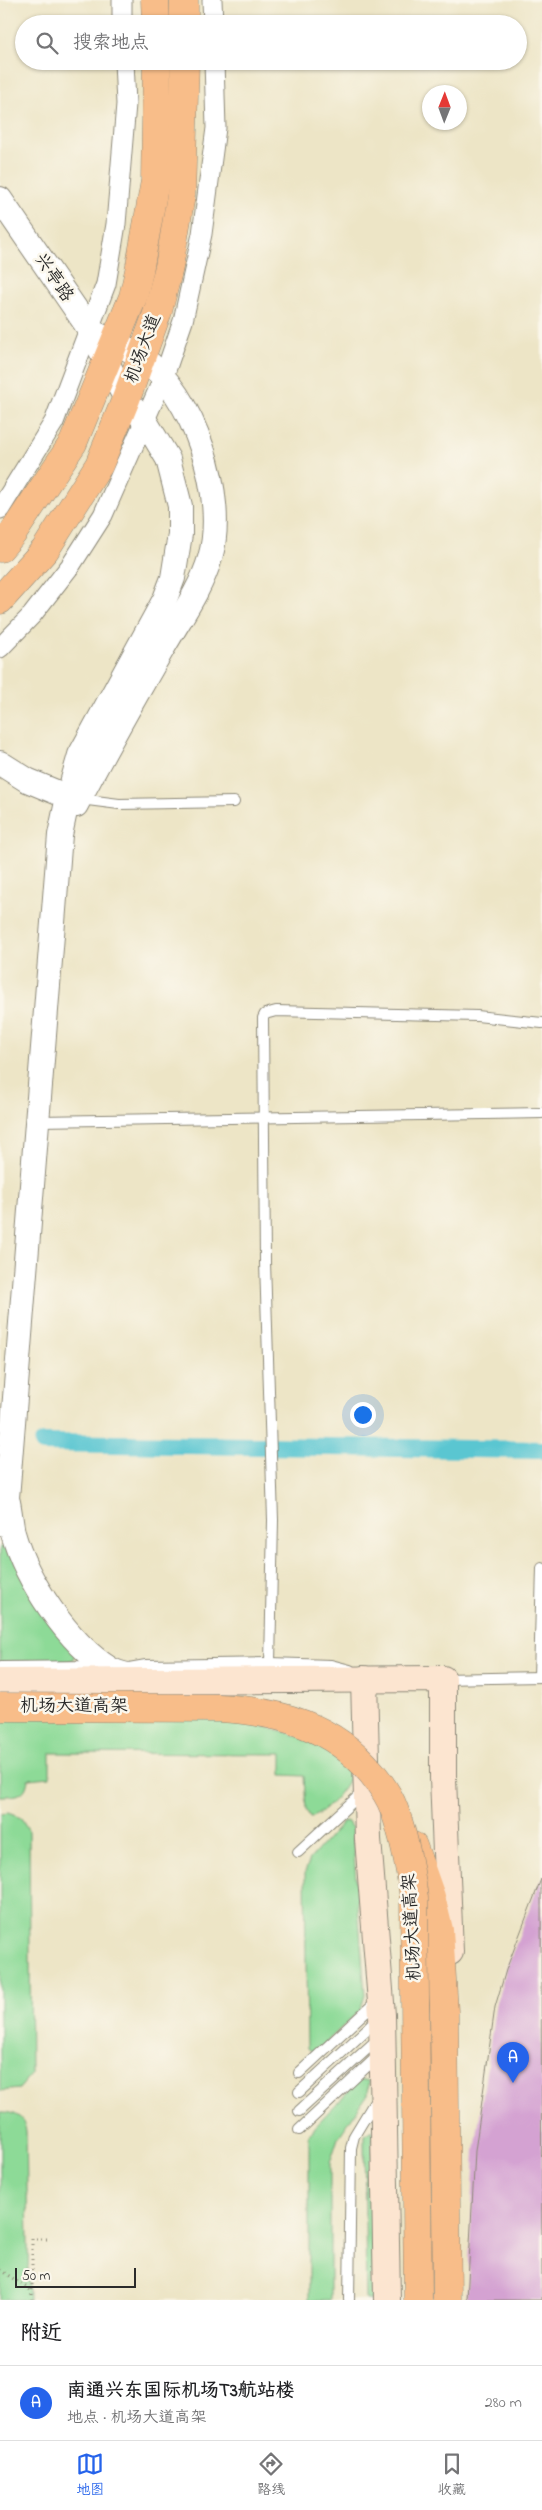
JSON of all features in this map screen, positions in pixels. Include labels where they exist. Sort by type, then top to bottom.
[{"type":"main road","points":[[155,0],[156,15]]},
{"type":"main road","points":[[184,0],[184,15]]},
{"type":"main road","name":"机场大道","points":[[0,548],[73,444],[111,353],[140,271],[155,181],[157,70]]},
{"type":"main road","name":"机场大道","points":[[0,600],[45,550],[99,465],[142,357],[160,302],[181,195],[185,70]]},
{"type":"main road","points":[[0,1682],[81,1681],[149,1673],[364,1679],[443,1679],[443,1778],[450,1904],[455,2300]]},
{"type":"main road","points":[[364,1679],[368,1839],[382,2024],[388,2300]]},
{"type":"main road","name":"机场大道高架","points":[[0,1707],[219,1708],[254,1710],[314,1726],[359,1758],[377,1780],[394,1807],[406,1846],[414,1898],[418,2300]]},
{"type":"main road","points":[[394,1807],[420,1866],[439,1930],[444,2012],[447,2300]]},
{"type":"street","points":[[122,0],[122,15]]},
{"type":"street","points":[[212,0],[213,15]]},
{"type":"street","points":[[0,510],[54,422],[106,284],[116,224],[126,104],[124,70]]},
{"type":"street","points":[[0,648],[32,615],[71,565],[97,524],[145,422],[163,378],[183,321],[202,234],[216,128],[214,70]]},
{"type":"street","name":"兴亭路","points":[[0,199],[90,330],[111,353],[126,399],[145,422],[168,460],[180,506],[178,555],[165,599],[80,756],[74,798]]},
{"type":"street","points":[[0,1523],[4,1499],[38,1121],[60,835],[74,798],[104,750],[202,578],[215,538],[214,493],[206,460],[193,426],[163,378],[142,357],[111,353]]},
{"type":"street","points":[[0,763],[26,780],[74,798]]},
{"type":"street","points":[[4,1499],[13,1533],[25,1563],[42,1594],[84,1648],[109,1668],[149,1673]]},
{"type":"lane","points":[[74,798],[119,804],[234,802]]},
{"type":"lane","points":[[270,1663],[274,1569],[265,1262],[262,1023],[265,1014],[269,1012],[477,1016],[542,1023]]},
{"type":"lane","points":[[38,1121],[542,1113]]},
{"type":"lane","points":[[443,1679],[541,1677],[542,1568]]},
{"type":"lane","points":[[149,1673],[270,1663],[330,1665],[350,1670],[364,1679]]},
{"type":"lane","points":[[0,1667],[109,1668]]},
{"type":"lane","points":[[81,1681],[109,1668]]},
{"type":"lane","points":[[298,1852],[367,1788]]},
{"type":"lane","points":[[299,2073],[382,2024]]},
{"type":"lane","points":[[299,2092],[382,2024]]},
{"type":"lane","points":[[300,2110],[382,2024]]},
{"type":"lane","points":[[299,2130],[382,2024]]},
{"type":"lane","points":[[349,2300],[351,2148],[354,2136],[379,2095],[384,2082]]},
{"type":"path","points":[[32,2300],[32,2238],[51,2239]]},
{"type":"path","points":[[0,2270],[32,2291]]},
{"type":"green space","points":[[5,1546],[76,1654],[74,1659],[69,1661],[0,1662],[0,1547]]},
{"type":"green space","points":[[0,1717],[184,1719],[247,1724],[277,1730],[306,1740],[331,1754],[351,1774],[345,1786],[334,1800],[321,1812],[310,1817],[306,1810],[304,1776],[282,1775],[282,1754],[50,1753],[50,1777],[28,1779],[25,1789],[19,1794],[0,1796]]},
{"type":"green space","points":[[8,1813],[21,1818],[29,1831],[31,2075],[19,2089],[0,2091],[0,1814]]},
{"type":"green space","points":[[347,1821],[352,1828],[365,1995],[361,2009],[315,2053],[307,2048],[305,1872],[310,1859],[342,1823]]},
{"type":"green space","points":[[360,2079],[369,2081],[368,2094],[338,2138],[330,2163],[330,2300],[309,2300],[309,2137],[315,2126]]},
{"type":"green space","points":[[0,2112],[14,2114],[21,2118],[26,2131],[29,2300],[0,2300]]},
{"type":"green space","points":[[372,2130],[379,2300],[366,2300],[364,2135]]},
{"type":"building","points":[[541,1879],[542,2300],[467,2300],[475,2151],[495,2007],[506,1970]]},
{"type":"waterway","points":[[43,1443],[542,1450]]},
{"type":"place","name":"南通兴东国际机场T3航站楼","points":[[513,2083]]}]
